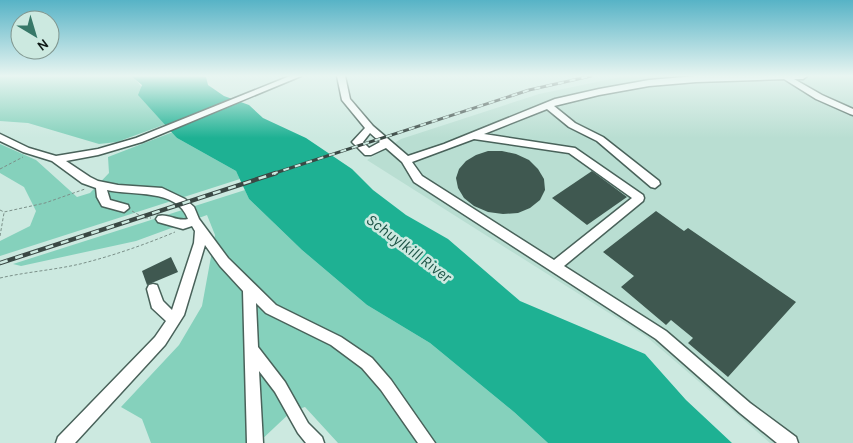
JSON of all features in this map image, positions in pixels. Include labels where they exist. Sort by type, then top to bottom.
[{"type":"street","points":[[56,159],[103,151],[139,140],[246,97]]},
{"type":"street","points":[[345,97],[346,100],[370,128],[406,160],[418,179],[661,335],[745,408],[790,443]]},
{"type":"street","points":[[406,160],[548,105],[580,97]]},
{"type":"street","points":[[818,97],[853,112]]},
{"type":"street","points":[[548,105],[572,124],[600,139],[655,184]]},
{"type":"street","points":[[494,127],[500,140]]},
{"type":"street","points":[[370,128],[357,142],[368,153],[387,143]]},
{"type":"street","points":[[472,136],[572,150],[638,198],[555,266]]},
{"type":"street","points":[[0,137],[32,152],[56,159],[86,180],[99,185],[118,189],[162,192],[182,202],[190,210],[193,226],[200,242],[188,286],[174,320],[160,341],[64,443]]},
{"type":"street","points":[[99,185],[102,197],[106,203],[124,208]]},
{"type":"street","points":[[162,219],[193,226],[249,289],[271,308],[336,341],[367,363],[386,385],[427,443]]},
{"type":"street","points":[[153,289],[157,304],[174,320]]},
{"type":"street","points":[[249,289],[254,443]]},
{"type":"street","points":[[250,346],[280,387],[303,428],[316,443]]},
{"type":"path","points":[[0,168],[32,152]]},
{"type":"path","points":[[0,210],[4,212],[67,198],[99,185]]},
{"type":"path","points":[[0,236],[4,212]]},
{"type":"path","points":[[0,278],[30,270],[79,264],[143,245],[193,226]]},
{"type":"shaded area","points":[[0,97],[148,97],[166,124],[117,142],[99,144],[28,123],[0,121]]},
{"type":"shaded area","points":[[531,97],[853,97],[853,443],[770,443],[647,337],[367,160],[401,139]]},
{"type":"shaded area","points":[[173,132],[177,138],[236,171],[240,179],[0,256],[0,241],[30,226],[36,211],[24,187],[0,173],[0,144],[36,160],[77,197],[90,193],[109,173],[108,157]]},
{"type":"shaded area","points":[[245,190],[249,199],[302,250],[367,305],[430,343],[514,412],[548,443],[338,443],[305,407],[292,411],[258,443],[151,443],[142,419],[121,407],[179,345],[202,306],[215,235],[207,215],[136,241],[21,266],[13,264]]},
{"type":"water","name":"Schuylkill River","points":[[140,97],[226,97],[249,105],[263,118],[306,138],[352,169],[373,190],[406,215],[448,239],[520,301],[645,354],[686,400],[732,443],[548,443],[514,412],[430,343],[367,305],[302,250],[249,199],[236,171],[177,138]]},
{"type":"building","points":[[488,151],[516,154],[529,160],[544,179],[545,190],[540,200],[530,208],[518,213],[503,214],[488,212],[474,206],[464,198],[458,188],[456,178],[459,169],[466,161]]},
{"type":"building","points":[[592,171],[627,197],[587,225],[552,198]]},
{"type":"building","points":[[656,211],[684,231],[688,228],[796,302],[728,377],[688,343],[693,338],[671,320],[666,325],[621,287],[634,276],[603,252]]},
{"type":"building","points":[[171,257],[178,272],[147,285],[142,271]]},
{"type":"railway","points":[[272,174],[509,97]]},
{"type":"railway","points":[[0,263],[276,173]]}]
